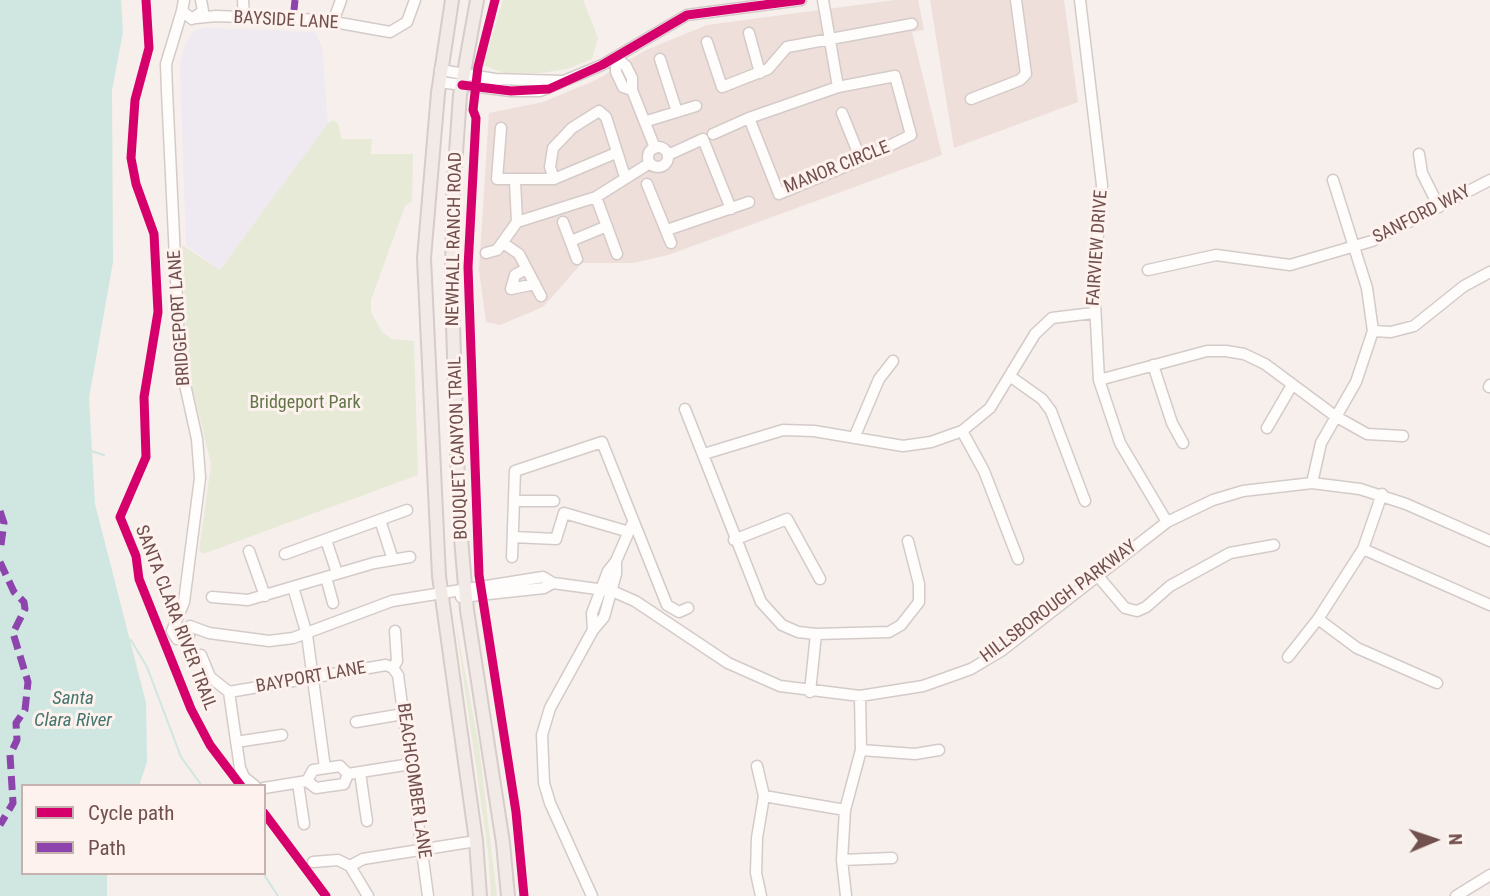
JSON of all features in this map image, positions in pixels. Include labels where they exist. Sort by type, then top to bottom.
[{"type":"main road","name":"NEWHALL RANCH ROAD","points":[[453,0],[440,76],[424,258],[442,594],[476,841],[480,896]]},
{"type":"main road","name":"NEWHALL RANCH ROAD","points":[[477,0],[463,80],[453,196],[452,292],[465,592],[503,843],[508,896]]},
{"type":"street","points":[[243,0],[244,18]]},
{"type":"street","points":[[333,22],[341,0]]},
{"type":"street","name":"BAYSIDE LANE","points":[[194,18],[216,16],[333,22],[381,31],[397,30],[407,22],[415,0]]},
{"type":"street","points":[[440,76],[532,92],[549,89],[617,57],[645,37],[687,15],[801,0]]},
{"type":"street","points":[[650,163],[658,168],[664,166],[668,155],[708,136],[749,118],[838,87],[823,0]]},
{"type":"street","points":[[971,99],[1020,80],[1026,74],[1016,0]]},
{"type":"street","name":"FAIRVIEW DRIVE","points":[[1080,0],[1102,185],[1093,313],[1099,380],[1120,443],[1167,522]]},
{"type":"street","points":[[176,32],[203,11],[202,2]]},
{"type":"street","name":"BAYSIDE LANE","points":[[202,2],[216,16]]},
{"type":"street","points":[[181,4],[194,18]]},
{"type":"street","name":"BRIDGEPORT LANE","points":[[181,4],[166,64],[182,383],[197,439],[200,465],[184,602],[186,626]]},
{"type":"street","points":[[707,42],[722,87],[768,69],[787,47],[912,24]]},
{"type":"street","points":[[749,33],[760,73]]},
{"type":"street","points":[[617,57],[616,72],[623,87],[632,90],[647,121],[655,148]]},
{"type":"street","points":[[660,59],[677,111]]},
{"type":"street","name":"MANOR CIRCLE","points":[[749,118],[779,194],[861,160],[911,135],[895,76],[838,87]]},
{"type":"street","points":[[647,121],[695,106]]},
{"type":"street","points":[[554,179],[550,167],[553,148],[587,116],[599,111],[606,117],[615,140],[615,153],[625,177]]},
{"type":"street","points":[[842,113],[861,160]]},
{"type":"street","points":[[501,128],[497,179],[554,179],[615,153]]},
{"type":"street","points":[[708,136],[731,209]]},
{"type":"street","points":[[655,148],[664,149],[668,155]]},
{"type":"street","points":[[650,163],[649,154],[655,148]]},
{"type":"street","points":[[1419,154],[1422,173],[1439,207]]},
{"type":"street","points":[[517,222],[596,197],[650,163]]},
{"type":"street","points":[[1312,483],[1321,443],[1356,382],[1373,331],[1367,288],[1333,180]]},
{"type":"street","name":"SANFORD WAY","points":[[1148,270],[1216,254],[1290,265],[1372,241],[1490,180]]},
{"type":"street","points":[[486,253],[497,250],[517,222],[515,181]]},
{"type":"street","points":[[648,184],[671,243]]},
{"type":"street","points":[[596,197],[617,254]]},
{"type":"street","points":[[667,230],[749,202]]},
{"type":"street","points":[[563,222],[577,259]]},
{"type":"street","points":[[571,241],[607,226]]},
{"type":"street","points":[[503,243],[519,254],[541,296]]},
{"type":"street","points":[[526,269],[515,275],[511,289],[535,284]]},
{"type":"street","points":[[1373,331],[1391,332],[1414,326],[1464,286],[1490,272]]},
{"type":"street","points":[[704,454],[783,430],[814,430],[903,446],[931,442],[962,431],[990,408],[1035,334],[1052,318],[1093,313]]},
{"type":"street","points":[[1099,380],[1207,351],[1244,354],[1265,364],[1335,416],[1367,434],[1403,436]]},
{"type":"street","points":[[854,438],[879,379],[893,361]]},
{"type":"street","points":[[1153,365],[1172,423],[1183,443]]},
{"type":"street","points":[[1011,377],[1042,399],[1051,411],[1085,501]]},
{"type":"street","points":[[1268,428],[1292,385]]},
{"type":"street","points":[[685,409],[734,540],[761,602],[782,625],[798,632],[816,634],[889,632],[901,625],[919,602],[919,584],[908,541]]},
{"type":"street","points":[[962,431],[984,471],[1018,559]]},
{"type":"street","points":[[512,557],[515,471],[602,442],[630,527],[667,605],[679,612],[688,608]]},
{"type":"street","name":"HILLSBOROUGH PARKWAY","points":[[186,626],[209,633],[269,641],[307,635],[371,607],[442,594],[544,588],[553,583],[606,590],[635,601],[740,668],[780,686],[810,692],[860,696],[923,686],[971,669],[1000,651],[1167,522],[1213,500],[1243,491],[1312,483],[1381,494],[1490,541]]},
{"type":"street","points":[[1288,657],[1318,619],[1363,549],[1381,494]]},
{"type":"street","points":[[514,501],[554,501]]},
{"type":"street","points":[[285,554],[407,510]]},
{"type":"street","points":[[513,537],[556,539],[564,513],[630,527]]},
{"type":"street","points":[[734,540],[787,519],[820,579]]},
{"type":"street","points":[[380,520],[393,560]]},
{"type":"street","points":[[592,896],[550,803],[542,762],[542,735],[550,708],[593,630],[592,613],[606,590],[608,571],[616,561],[630,527]]},
{"type":"street","points":[[326,540],[337,573]]},
{"type":"street","points":[[1097,575],[1125,608],[1137,611],[1170,586],[1230,553],[1273,545]]},
{"type":"street","points":[[1363,549],[1490,605]]},
{"type":"street","points":[[249,551],[265,596]]},
{"type":"street","points":[[212,597],[248,600],[337,573],[410,557]]},
{"type":"street","points":[[326,576],[333,603]]},
{"type":"street","points":[[293,587],[307,635],[325,768]]},
{"type":"street","points":[[1318,619],[1357,648],[1437,683]]},
{"type":"street","name":"BEACHCOMBER LANE","points":[[395,631],[397,661],[393,668],[398,675],[428,896]]},
{"type":"street","points":[[810,692],[816,634]]},
{"type":"street","points":[[201,655],[210,677],[229,692],[244,777],[253,784]]},
{"type":"street","name":"BAYPORT LANE","points":[[229,692],[386,665],[393,668]]},
{"type":"street","points":[[846,896],[842,860],[845,810],[861,750],[860,696]]},
{"type":"street","points":[[356,722],[403,713]]},
{"type":"street","points":[[236,742],[282,735]]},
{"type":"street","points":[[861,750],[915,754],[939,750]]},
{"type":"street","points":[[348,774],[411,764]]},
{"type":"street","points":[[304,824],[302,782],[313,770],[340,766],[348,774]]},
{"type":"street","points":[[757,766],[764,796],[757,838],[756,873],[761,896]]},
{"type":"street","points":[[360,772],[367,821]]},
{"type":"street","points":[[266,788],[302,782],[316,788],[344,783],[348,774]]},
{"type":"street","points":[[764,796],[845,810]]},
{"type":"street","points":[[350,866],[363,859],[476,841]]},
{"type":"street","points":[[842,860],[892,858]]},
{"type":"street","points":[[313,862],[338,860],[350,866],[368,896]]},
{"type":"street","points":[[1456,896],[1490,876]]},
{"type":"shaded area","points":[[895,0],[918,0],[924,30],[912,32],[942,155],[668,255],[633,263],[582,263],[543,307],[500,325],[486,322],[479,270],[489,113],[543,102],[596,80],[646,50],[707,25]]},
{"type":"shaded area","points":[[930,0],[1064,0],[1078,102],[954,148]]},
{"type":"shaded area","points":[[204,28],[315,32],[322,47],[328,123],[220,270],[186,245],[180,63],[186,43],[194,31]]},
{"type":"green space","points":[[503,0],[583,0],[598,38],[592,59],[567,69],[541,73],[504,73],[483,65]]},
{"type":"green space","name":"Bridgeport Park","points":[[334,120],[339,125],[341,139],[372,139],[371,154],[413,154],[412,201],[405,206],[371,300],[371,312],[382,332],[392,339],[414,341],[418,475],[203,554],[199,550],[211,464],[188,370],[182,245],[220,270],[328,123]]},
{"type":"green space","points":[[455,619],[479,746],[497,896],[491,896],[488,852]]},
{"type":"water","name":"Santa Clara River","points":[[0,0],[121,0],[123,32],[112,90],[113,262],[89,398],[95,504],[146,703],[147,762],[140,784],[21,784],[21,875],[107,875],[107,896],[0,896]]},
{"type":"waterway","points":[[91,451],[104,455]]},
{"type":"waterway","points":[[131,640],[147,667],[181,757],[201,784]]},
{"type":"waterway","points":[[264,875],[278,896]]},
{"type":"marked path","points":[[294,10],[295,0]]},
{"type":"marked path","points":[[0,511],[4,523],[0,552]]},
{"type":"marked path","points":[[0,562],[14,592],[24,602],[25,609],[13,633],[28,682],[25,710],[16,723],[17,740],[10,755],[13,803],[0,825]]},
{"type":"cycle path","name":"SANTA CLARA RIVER TRAIL","points":[[146,0],[149,48],[135,100],[131,158],[136,184],[154,234],[158,312],[144,397],[146,457],[120,517],[136,556],[139,579],[191,709],[210,745],[239,784]]},
{"type":"cycle path","name":"BOUQUET CANYON TRAIL","points":[[495,0],[478,67],[473,110],[476,118],[468,267],[479,575],[516,812],[524,896]]},
{"type":"cycle path","points":[[462,85],[511,91],[549,89],[602,65],[687,15],[801,0]]},
{"type":"cycle path","points":[[266,816],[326,896]]}]
